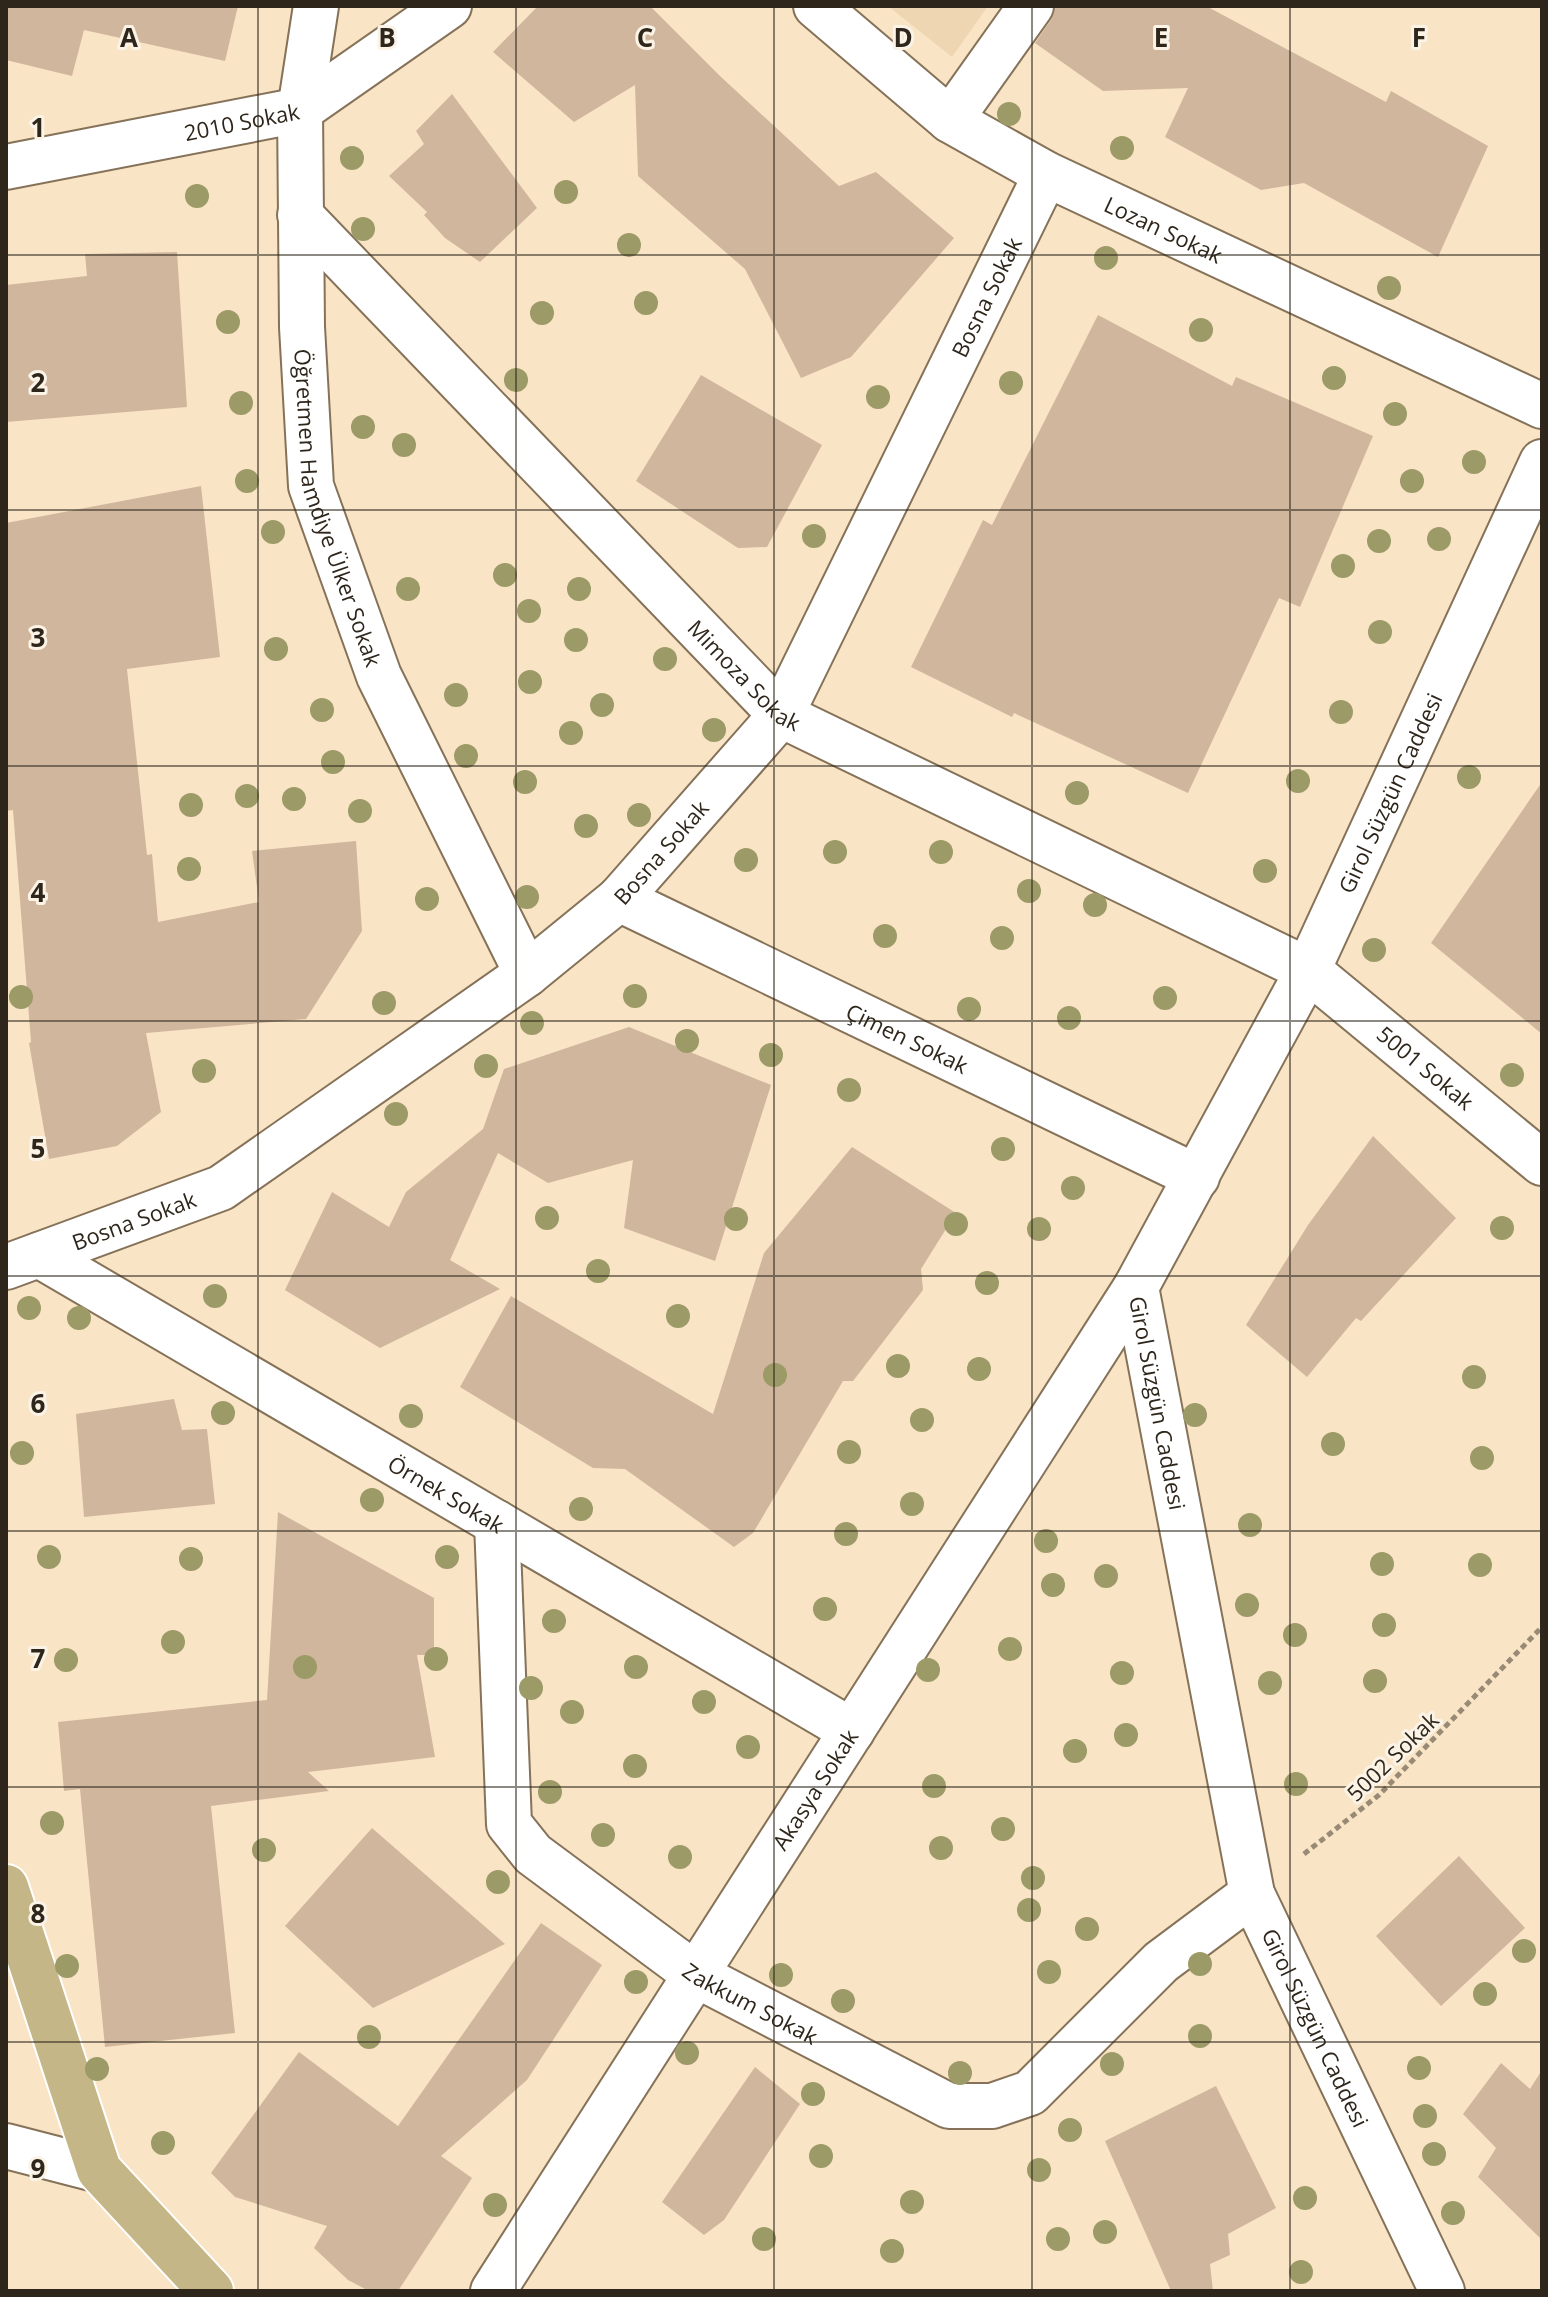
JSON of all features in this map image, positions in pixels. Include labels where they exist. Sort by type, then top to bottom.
[{"type":"main road","points":[[6,1887],[99,2170],[211,2291]]},
{"type":"street","name":"Öğretmen Hamdiye Ülker Sokak","points":[[316,6],[300,110],[302,327],[311,486],[379,676],[527,974]]},
{"type":"street","name":"2010 Sokak","points":[[6,167],[300,110],[449,6]]},
{"type":"street","name":"Lozan Sokak","points":[[816,6],[950,120],[1046,174],[1542,406]]},
{"type":"street","points":[[950,120],[1031,6]]},
{"type":"street","name":"Bosna Sokak","points":[[22,1261],[221,1188],[527,974],[619,899],[781,715],[1046,174]]},
{"type":"street","name":"Mimoza Sokak","points":[[300,215],[781,715],[1308,970]]},
{"type":"street","name":"Girol Süzgün Caddesi","points":[[1442,2291],[1252,1894],[1136,1287],[1308,970],[1542,462]]},
{"type":"street","name":"Çimen Sokak","points":[[619,899],[1197,1177]]},
{"type":"street","name":"5001 Sokak","points":[[1308,970],[1542,1163]]},
{"type":"street","name":"Örnek Sokak","points":[[22,1261],[497,1523],[852,1731]]},
{"type":"street","name":"Akasya Sokak","points":[[493,2291],[1136,1287]]},
{"type":"street","name":"Zakkum Sokak","points":[[497,1523],[509,1824],[533,1854],[696,1975],[949,2106],[992,2106],[1030,2093],[1161,1962],[1252,1894]]},
{"type":"street","points":[[6,2146],[99,2170]]},
{"type":"path","name":"5002 Sokak","points":[[1252,1894],[1379,1795],[1542,1627]]},
{"type":"shaded area","points":[[888,6],[988,6],[952,57]]},
{"type":"building","points":[[6,6],[238,6],[225,61],[84,30],[72,76],[6,60]]},
{"type":"building","points":[[538,6],[650,6],[720,76],[839,186],[876,172],[954,238],[851,357],[801,378],[745,269],[638,176],[635,85],[574,122],[493,52]]},
{"type":"building","points":[[1056,6],[1206,6],[1386,102],[1391,91],[1488,146],[1438,257],[1304,183],[1261,190],[1165,137],[1188,88],[1103,91],[1035,43],[1051,20]]},
{"type":"building","points":[[452,94],[537,208],[480,262],[445,238],[424,215],[427,212],[389,176],[424,144],[416,131]]},
{"type":"building","points":[[177,252],[187,407],[6,422],[6,285],[87,276],[85,254]]},
{"type":"building","points":[[1098,315],[1232,386],[1236,377],[1373,436],[1300,607],[1279,598],[1188,793],[1014,713],[1012,717],[911,667],[983,520],[992,525]]},
{"type":"building","points":[[701,375],[822,445],[767,547],[738,548],[636,481]]},
{"type":"building","points":[[201,486],[220,657],[127,669],[147,855],[152,854],[158,922],[259,902],[252,851],[356,841],[362,931],[306,1019],[146,1033],[161,1112],[117,1146],[49,1159],[29,1043],[13,810],[6,811],[6,523]]},
{"type":"building","points":[[1542,782],[1542,1034],[1431,943]]},
{"type":"building","points":[[629,1027],[771,1085],[715,1261],[624,1228],[633,1160],[548,1183],[498,1153],[450,1260],[500,1289],[380,1348],[285,1290],[332,1192],[389,1227],[406,1192],[483,1129],[504,1069]]},
{"type":"building","points":[[1373,1136],[1456,1218],[1361,1321],[1356,1318],[1307,1377],[1246,1325],[1308,1225]]},
{"type":"building","points":[[852,1147],[956,1213],[921,1269],[923,1290],[853,1381],[843,1381],[753,1533],[734,1547],[625,1469],[593,1468],[460,1387],[511,1296],[713,1414],[764,1253]]},
{"type":"building","points":[[174,1399],[182,1430],[207,1429],[215,1504],[84,1517],[76,1414]]},
{"type":"building","points":[[278,1512],[434,1598],[434,1655],[417,1655],[435,1757],[308,1772],[329,1791],[211,1806],[235,2033],[105,2047],[80,1789],[64,1791],[58,1722],[267,1700]]},
{"type":"building","points":[[372,1828],[505,1944],[373,2008],[285,1926]]},
{"type":"building","points":[[1459,1856],[1525,1928],[1441,2006],[1376,1936]]},
{"type":"building","points":[[541,1923],[602,1965],[527,2080],[441,2156],[472,2178],[398,2291],[369,2291],[348,2280],[314,2248],[327,2226],[235,2197],[211,2173],[299,2052],[398,2126]]},
{"type":"building","points":[[1501,2063],[1530,2089],[1542,2070],[1542,2240],[1478,2177],[1496,2148],[1463,2114]]},
{"type":"building","points":[[755,2067],[800,2104],[724,2220],[704,2235],[662,2202]]},
{"type":"building","points":[[1216,2086],[1276,2208],[1228,2234],[1230,2255],[1210,2264],[1213,2291],[1171,2291],[1105,2141]]}]
